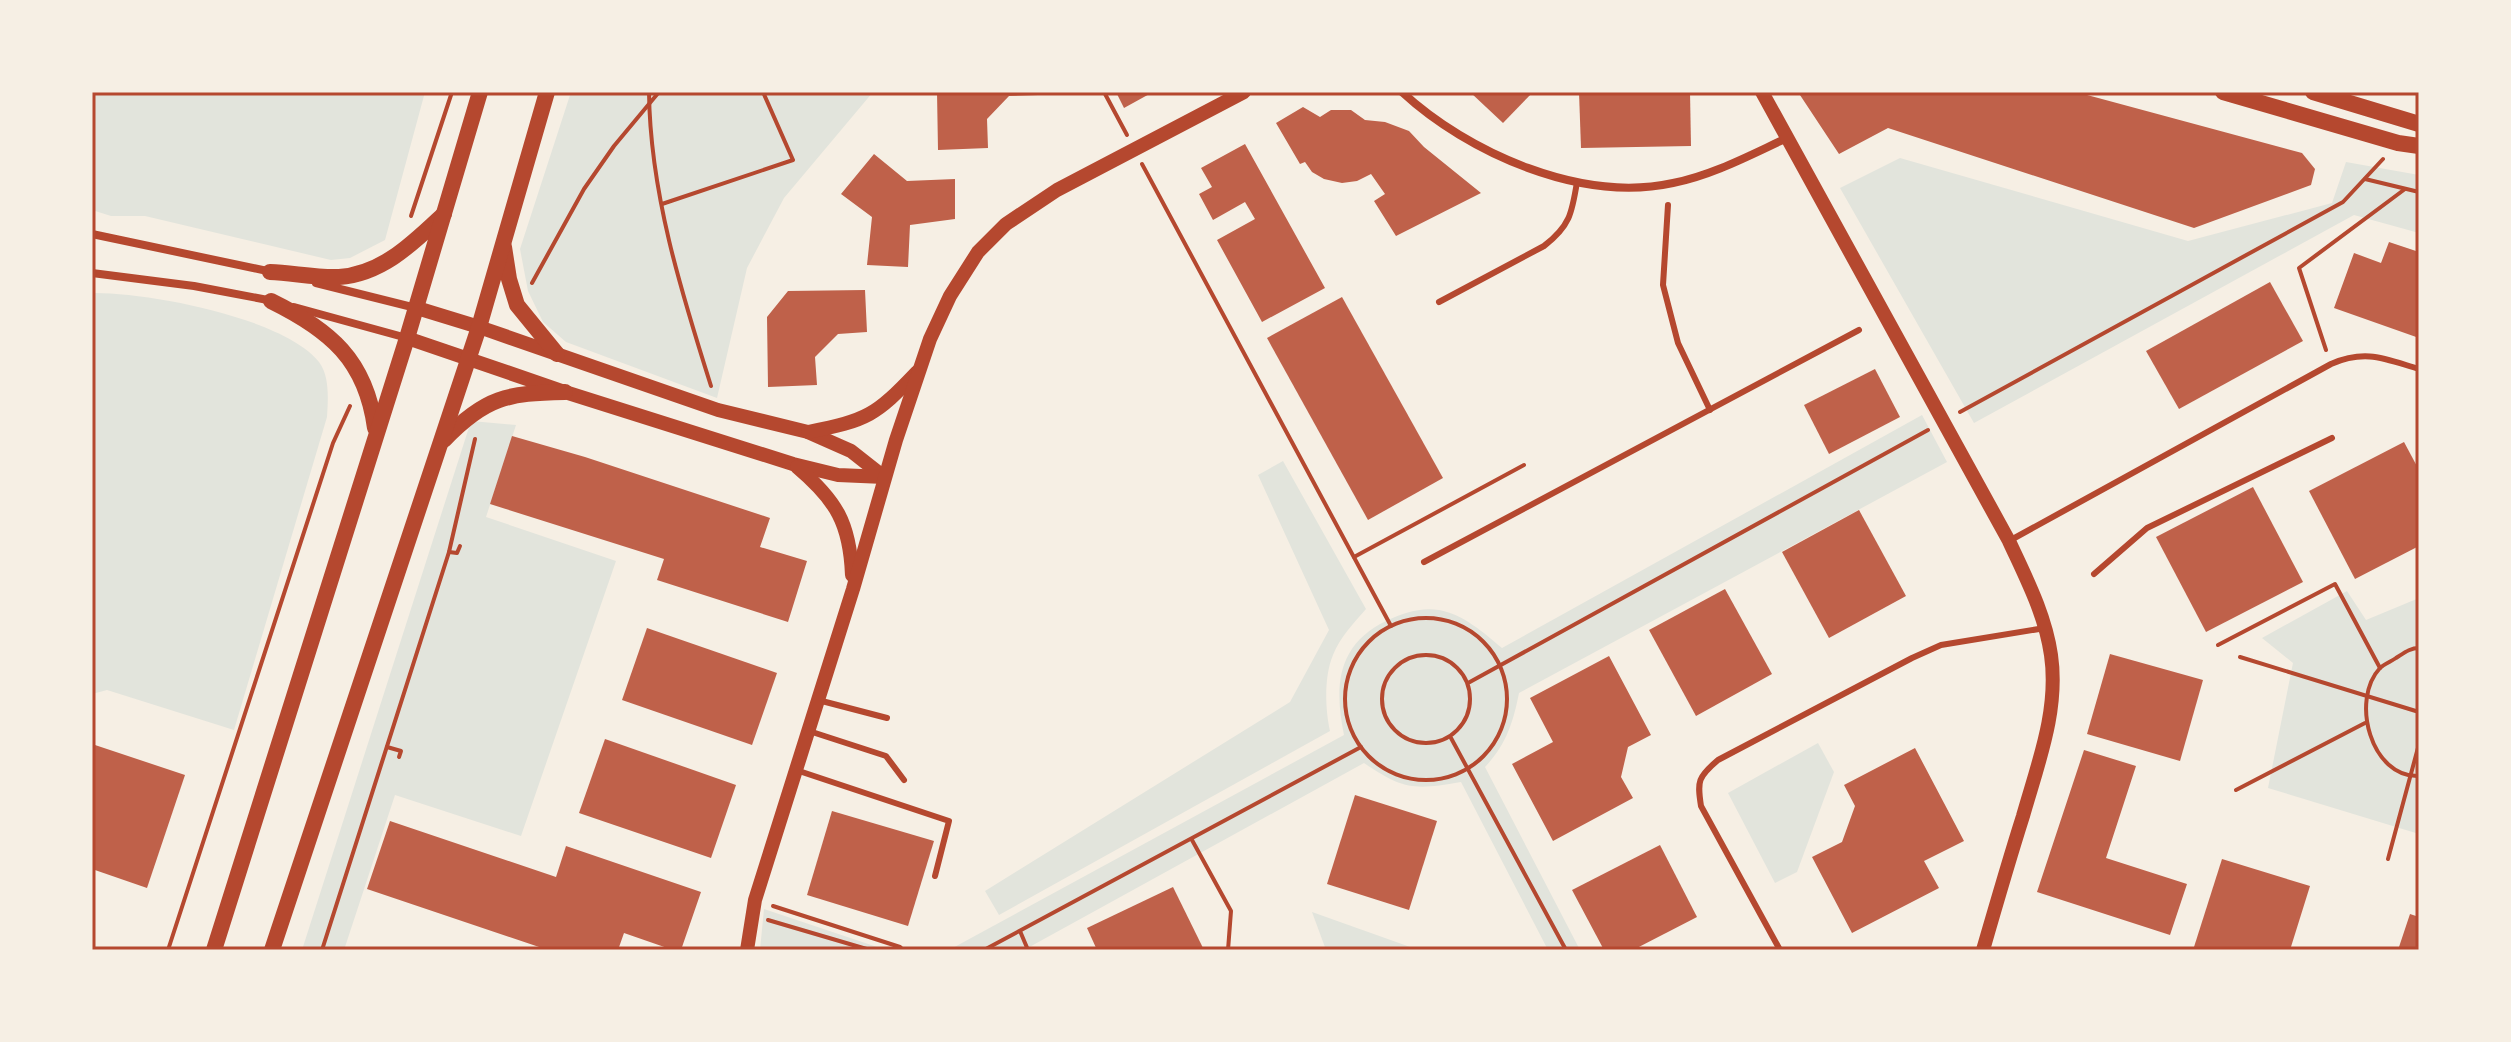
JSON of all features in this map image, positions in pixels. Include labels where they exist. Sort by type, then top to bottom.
[{"type":"main road","points":[[214,950],[417,308],[480,92]]},
{"type":"main road","points":[[272,950],[479,327],[547,92]]},
{"type":"main road","points":[[2223,92],[2398,143],[2419,146]]},
{"type":"main road","points":[[2313,92],[2419,124]]},
{"type":"main road","points":[[270,272],[338,277],[363,273],[398,255],[445,213]]},
{"type":"main road","points":[[503,243],[517,305],[557,354]]},
{"type":"main road","points":[[271,301],[300,315],[341,347],[362,377],[373,407],[376,436]]},
{"type":"main road","points":[[440,444],[460,423],[484,405],[534,393],[565,392]]},
{"type":"street","points":[[747,950],[753,907],[853,589],[884,477],[930,339],[950,296],[978,252],[1006,224],[1057,190],[1244,92]]},
{"type":"street","points":[[1402,92],[1437,123],[1474,144],[1529,168],[1577,182],[1622,187],[1669,184],[1726,166],[1787,138]]},
{"type":"street","points":[[1762,92],[2009,541],[2037,602],[2045,628],[2052,678],[2049,727],[1983,950]]},
{"type":"street","points":[[92,234],[270,272],[417,308],[479,327],[718,410],[808,432],[851,451],[884,477]]},
{"type":"street","points":[[92,273],[194,286],[271,301],[407,338],[793,464],[838,475],[884,477]]},
{"type":"street","points":[[808,432],[854,422],[874,414],[920,369]]},
{"type":"street","points":[[793,464],[817,484],[839,512],[851,549],[853,589]]},
{"type":"lane","points":[[1439,302],[1544,246],[1558,235],[1567,225],[1573,210],[1577,182]]},
{"type":"lane","points":[[1668,205],[1663,285],[1678,343],[1710,410]]},
{"type":"lane","points":[[1424,562],[1859,330]]},
{"type":"lane","points":[[2009,541],[2350,356],[2375,355],[2419,369]]},
{"type":"lane","points":[[2094,574],[2147,528],[2332,438]]},
{"type":"lane","points":[[1780,950],[1701,806],[1697,784],[1705,772],[1718,760],[1931,649],[2045,628]]},
{"type":"lane","points":[[818,700],[887,718]]},
{"type":"lane","points":[[809,731],[886,756],[904,780]]},
{"type":"lane","points":[[796,770],[949,821],[935,876]]},
{"type":"path","points":[[398,255],[452,92]]},
{"type":"path","points":[[649,92],[662,204],[685,304],[718,410]]},
{"type":"path","points":[[517,305],[559,238],[584,189],[614,146],[659,92]]},
{"type":"path","points":[[662,204],[793,160],[763,92]]},
{"type":"path","points":[[1104,92],[1391,626]]},
{"type":"path","points":[[2365,179],[2419,192]]},
{"type":"path","points":[[2331,364],[2299,268],[2405,189]]},
{"type":"path","points":[[168,950],[333,443],[362,377]]},
{"type":"path","points":[[322,950],[449,552],[484,405]]},
{"type":"path","points":[[1354,557],[1524,465]]},
{"type":"path","points":[[449,552],[457,553],[460,546]]},
{"type":"path","points":[[2218,645],[2335,584],[2380,668]]},
{"type":"path","points":[[1416,619],[1442,620],[1466,628],[1486,644],[1500,665],[1507,688],[1507,711],[1500,733],[1487,753],[1469,768],[1431,780],[1411,779],[1392,773],[1375,762],[1361,747],[1351,730],[1346,710],[1346,690],[1360,652],[1374,637],[1391,626],[1416,619]]},
{"type":"path","points":[[2419,648],[2412,648],[2380,668],[2367,696],[2366,722],[2380,757],[2410,777],[2419,776]]},
{"type":"path","points":[[1425,655],[1451,662],[1461,671],[1471,698],[1469,713],[1462,726],[1450,737],[1424,744],[1411,741],[1390,725],[1382,699],[1390,674],[1399,664],[1411,657],[1425,655]]},
{"type":"path","points":[[2240,657],[2419,712]]},
{"type":"path","points":[[2236,790],[2366,722]]},
{"type":"path","points":[[1450,737],[1566,950]]},
{"type":"path","points":[[2388,859],[2419,744]]},
{"type":"path","points":[[387,747],[401,751],[399,757]]},
{"type":"path","points":[[984,950],[1361,747]]},
{"type":"path","points":[[1192,840],[1231,911],[1228,950]]},
{"type":"path","points":[[753,907],[870,950]]},
{"type":"path","points":[[753,907],[903,950]]},
{"type":"path","points":[[1020,931],[1028,950]]},
{"type":"shaded area","points":[[92,92],[425,92],[385,240],[350,258],[331,260],[145,216],[111,216],[92,210]]},
{"type":"shaded area","points":[[571,92],[873,92],[784,198],[747,268],[717,398],[566,342],[543,322],[528,291],[520,249]]},
{"type":"shaded area","points":[[1900,158],[2188,241],[2332,203],[2346,162],[2419,175],[2419,233],[2354,215],[1974,423],[1840,188]]},
{"type":"shaded area","points":[[92,293],[146,297],[247,321],[302,346],[319,362],[325,374],[327,417],[234,730],[107,690],[92,694]]},
{"type":"shaded area","points":[[1922,415],[1947,462],[1519,693],[1508,733],[1485,767],[1580,950],[1548,950],[1461,782],[1410,786],[1364,763],[1024,950],[949,950],[1344,735],[1339,700],[1343,669],[1357,642],[1386,621],[1425,609],[1448,612],[1480,630],[1502,648]]},
{"type":"shaded area","points":[[471,421],[516,425],[486,517],[616,561],[521,836],[395,795],[344,950],[302,950]]},
{"type":"shaded area","points":[[1283,461],[1366,609],[1343,636],[1330,663],[1326,693],[1330,731],[999,915],[985,891],[1290,702],[1329,630],[1258,475]]},
{"type":"shaded area","points":[[2347,591],[2366,620],[2419,598],[2419,834],[2268,788],[2293,663],[2262,638]]},
{"type":"shaded area","points":[[1818,743],[1834,772],[1797,872],[1775,883],[1728,793]]},
{"type":"shaded area","points":[[764,909],[886,950],[760,950]]},
{"type":"shaded area","points":[[1312,912],[1413,948],[1326,950]]},
{"type":"building","points":[[937,92],[1038,92],[1038,95],[1009,96],[987,119],[988,148],[938,150]]},
{"type":"building","points":[[1116,92],[1153,92],[1124,108]]},
{"type":"building","points":[[1470,92],[1533,92],[1503,123]]},
{"type":"building","points":[[1579,92],[1690,92],[1691,146],[1581,148]]},
{"type":"building","points":[[1798,92],[2076,92],[2302,153],[2315,169],[2311,185],[2194,228],[1888,128],[1839,154]]},
{"type":"building","points":[[1303,107],[1320,117],[1331,110],[1351,110],[1365,120],[1385,122],[1409,131],[1481,193],[1396,236],[1374,201],[1385,194],[1371,174],[1357,181],[1342,183],[1324,179],[1312,172],[1305,162],[1300,164],[1276,123]]},
{"type":"building","points":[[1245,144],[1325,288],[1262,322],[1217,240],[1255,219],[1245,202],[1213,220],[1199,194],[1212,187],[1201,168]]},
{"type":"building","points":[[874,154],[907,181],[955,179],[955,219],[910,225],[908,267],[867,265],[872,217],[841,194]]},
{"type":"building","points":[[2389,242],[2419,252],[2419,338],[2334,308],[2354,253],[2381,263]]},
{"type":"building","points":[[2270,282],[2303,341],[2179,409],[2146,351]]},
{"type":"building","points":[[865,290],[867,332],[838,334],[815,357],[817,385],[768,387],[767,317],[788,291]]},
{"type":"building","points":[[1342,297],[1443,478],[1368,520],[1267,338]]},
{"type":"building","points":[[1875,369],[1900,417],[1829,454],[1804,405]]},
{"type":"building","points":[[512,436],[770,518],[760,547],[807,561],[788,622],[657,580],[664,559],[490,504]]},
{"type":"building","points":[[2404,442],[2419,470],[2419,546],[2355,579],[2309,491]]},
{"type":"building","points":[[2253,487],[2303,582],[2206,632],[2156,537]]},
{"type":"building","points":[[1859,510],[1906,596],[1829,638],[1782,552]]},
{"type":"building","points":[[1725,589],[1772,674],[1696,716],[1649,630]]},
{"type":"building","points":[[647,628],[777,673],[752,745],[622,700]]},
{"type":"building","points":[[2110,654],[2203,680],[2180,761],[2087,734]]},
{"type":"building","points":[[1609,656],[1651,735],[1628,747],[1621,777],[1633,798],[1553,841],[1512,764],[1553,742],[1530,698]]},
{"type":"building","points":[[605,739],[736,785],[711,858],[579,813]]},
{"type":"building","points":[[92,744],[185,775],[147,888],[92,869]]},
{"type":"building","points":[[1915,748],[1964,841],[1924,861],[1939,888],[1852,933],[1812,857],[1842,842],[1855,806],[1844,785]]},
{"type":"building","points":[[2084,750],[2136,766],[2106,858],[2187,884],[2170,935],[2037,892]]},
{"type":"building","points":[[1355,795],[1437,821],[1409,910],[1327,884]]},
{"type":"building","points":[[832,811],[934,841],[908,926],[807,895]]},
{"type":"building","points":[[390,821],[556,877],[566,846],[701,892],[681,950],[624,933],[618,950],[548,950],[367,889]]},
{"type":"building","points":[[1660,845],[1697,917],[1633,950],[1604,950],[1572,890]]},
{"type":"building","points":[[2222,859],[2310,886],[2290,950],[2205,950],[2194,947]]},
{"type":"building","points":[[1173,887],[1204,950],[1097,950],[1087,928]]},
{"type":"building","points":[[2410,914],[2419,917],[2419,950],[2398,950]]}]
